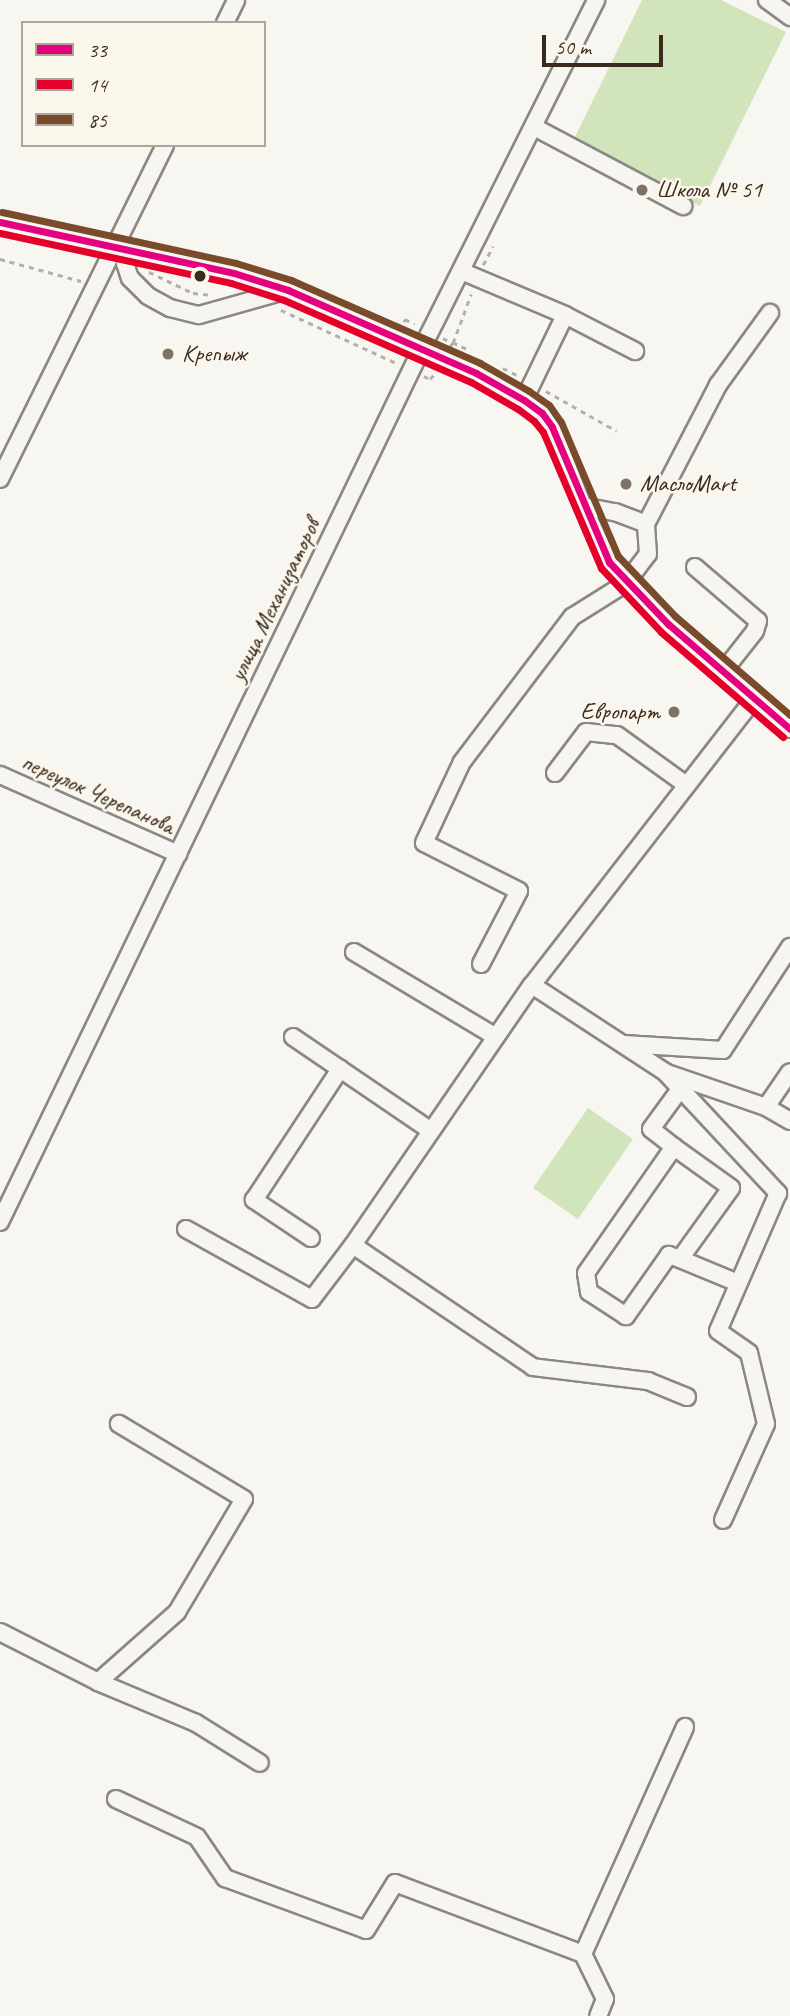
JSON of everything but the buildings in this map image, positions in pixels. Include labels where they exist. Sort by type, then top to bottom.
[{"type":"street","points":[[226,21],[236,0]]},
{"type":"street","name":"улица Механизаторов","points":[[0,1222],[422,348],[596,0]]},
{"type":"street","points":[[766,0],[790,17]]},
{"type":"street","points":[[534,127],[682,206]]},
{"type":"street","points":[[0,479],[122,248],[164,147]]},
{"type":"street","points":[[0,222],[234,273],[288,290],[476,373],[524,400],[542,413],[552,427],[583,506],[609,562],[626,583],[722,673],[790,729]]},
{"type":"street","points":[[122,248],[130,278],[148,296],[170,308],[199,315],[288,290]]},
{"type":"street","points":[[461,271],[565,315],[635,351]]},
{"type":"street","points":[[481,964],[519,891],[424,843],[462,762],[572,617],[626,583],[648,554],[646,524],[718,385],[770,313]]},
{"type":"street","points":[[524,400],[565,315]]},
{"type":"street","points":[[583,506],[615,512],[646,524]]},
{"type":"street","points":[[695,567],[758,621],[755,631],[722,673]]},
{"type":"street","points":[[186,1230],[312,1299],[353,1245],[532,985],[685,784],[754,699]]},
{"type":"street","points":[[555,773],[586,732],[617,734],[685,784]]},
{"type":"street","name":"переулок Черепанова","points":[[0,775],[178,854]]},
{"type":"street","points":[[620,1043],[723,1050],[790,947]]},
{"type":"street","points":[[354,951],[496,1037]]},
{"type":"street","points":[[532,985],[665,1072],[784,1197],[738,1283],[718,1331],[750,1353],[766,1424],[723,1520]]},
{"type":"street","points":[[293,1037],[430,1130]]},
{"type":"street","points":[[311,1238],[254,1200],[340,1069]]},
{"type":"street","points":[[665,1072],[766,1107],[790,1121]]},
{"type":"street","points":[[766,1107],[790,1072]]},
{"type":"street","points":[[680,1259],[731,1188],[651,1129],[681,1088]]},
{"type":"street","points":[[674,1147],[586,1273],[589,1292],[626,1316],[669,1255],[738,1283]]},
{"type":"street","points":[[353,1245],[533,1367],[648,1381],[687,1397]]},
{"type":"street","points":[[98,1682],[177,1612],[244,1499],[119,1424]]},
{"type":"street","points":[[0,1632],[98,1682],[196,1723],[261,1763]]},
{"type":"street","points":[[583,1954],[685,1727]]},
{"type":"street","points":[[116,1799],[197,1837],[225,1878],[366,1930],[395,1883],[583,1954],[605,1999],[597,2016]]},
{"type":"green space","points":[[642,0],[721,0],[786,32],[700,206],[572,143]]},
{"type":"green space","points":[[588,1108],[633,1139],[578,1219],[533,1188]]},
{"type":"transit line","name":"85","points":[[2,212],[236,263],[291,280],[480,363],[529,391],[549,405],[561,422],[618,556],[675,616],[790,715]]},
{"type":"transit line","name":"33","points":[[0,222],[234,273],[288,290],[476,373],[524,400],[542,413],[552,427],[609,562],[668,624],[790,729]]},
{"type":"transit line","name":"14","points":[[0,233],[231,283],[284,300],[471,382],[518,409],[543,432],[601,568],[661,632],[783,737]]},
{"type":"place","name":"Школа № 51","points":[[642,190]]},
{"type":"place","name":"Крепыж","points":[[168,354]]},
{"type":"place","name":"МаслоMart","points":[[626,484]]},
{"type":"place","name":"Европарт","points":[[674,712]]}]
